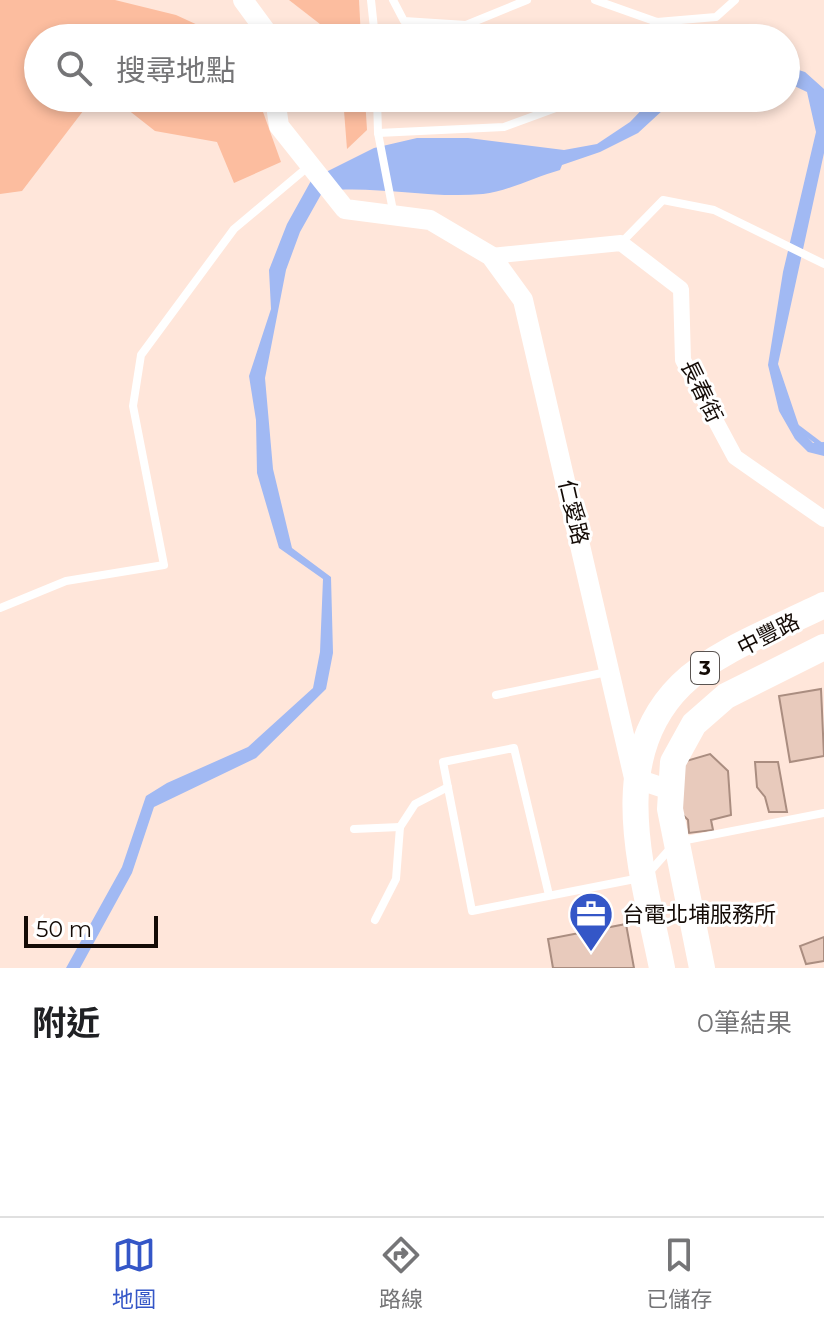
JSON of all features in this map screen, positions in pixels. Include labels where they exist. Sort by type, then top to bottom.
[{"type":"main road","name":"中豐路","points":[[634,778],[642,746],[657,715],[681,684],[714,661],[824,605]]},
{"type":"main road","name":"中豐路","points":[[670,790],[673,762],[694,724],[726,696],[824,647]]},
{"type":"main road","name":"仁愛路","points":[[634,778],[645,877],[662,968]]},
{"type":"main road","name":"3","points":[[670,790],[676,842],[702,968]]},
{"type":"street","points":[[243,0],[261,24]]},
{"type":"street","points":[[277,112],[279,126],[345,209],[430,220],[491,256],[621,243]]},
{"type":"street","name":"長春街","points":[[621,243],[681,289],[683,360],[735,457],[824,519]]},
{"type":"street","name":"仁愛路","points":[[491,256],[523,300],[634,778]]},
{"type":"street","points":[[634,778],[670,790]]},
{"type":"lane","points":[[371,0],[374,24]]},
{"type":"lane","points":[[393,0],[404,21],[450,24]]},
{"type":"lane","points":[[468,24],[527,0]]},
{"type":"lane","points":[[595,0],[657,22],[716,17],[735,0]]},
{"type":"lane","points":[[377,112],[378,133],[394,216]]},
{"type":"lane","points":[[378,133],[504,127],[545,112]]},
{"type":"lane","points":[[0,608],[66,581],[164,565],[133,406],[141,355],[234,229],[310,166]]},
{"type":"lane","points":[[621,243],[663,200],[714,210],[824,264]]},
{"type":"lane","points":[[496,695],[611,671]]},
{"type":"lane","points":[[549,895],[514,748],[443,762],[472,911],[645,877],[676,842],[824,813]]},
{"type":"lane","points":[[375,920],[396,879],[400,827],[415,804],[448,787]]},
{"type":"lane","points":[[354,829],[400,827]]},
{"type":"shaded area","points":[[0,0],[115,0],[176,15],[196,24],[24,24],[24,112],[82,112],[22,191],[0,194]]},
{"type":"shaded area","points":[[289,0],[359,0],[360,24],[320,24]]},
{"type":"shaded area","points":[[131,112],[263,112],[281,162],[234,183],[217,142],[155,131]]},
{"type":"shaded area","points":[[344,112],[366,112],[367,130],[347,149]]},
{"type":"water","points":[[800,70],[824,89],[824,153],[778,364],[800,429],[813,443],[824,442],[824,456],[808,452],[795,439],[779,411],[768,365],[783,272],[816,132],[807,92],[800,89]]},
{"type":"water","points":[[640,112],[661,112],[638,133],[600,152],[502,190],[463,195],[323,191],[300,232],[286,270],[265,378],[273,469],[292,548],[331,577],[333,653],[326,689],[256,758],[154,807],[132,873],[80,968],[66,968],[122,867],[146,796],[167,783],[248,747],[313,688],[320,652],[323,579],[279,548],[257,473],[256,420],[249,376],[271,309],[269,270],[287,224],[312,179],[374,148],[417,138],[468,138],[564,150],[597,144]]},
{"type":"building","points":[[821,689],[824,756],[790,762],[779,696]]},
{"type":"building","points":[[710,754],[728,771],[731,815],[711,820],[713,830],[689,833],[688,820],[677,809],[676,764]]},
{"type":"building","points":[[755,762],[778,762],[787,812],[769,812],[765,797],[757,787]]},
{"type":"building","name":"台電北埔服務所","points":[[626,924],[634,968],[553,968],[548,939]]},
{"type":"building","points":[[824,937],[824,961],[806,964],[800,946]]},
{"type":"waterway","points":[[796,426],[824,447]]},
{"type":"place","name":"台電北埔服務所","points":[[591,953]]}]
